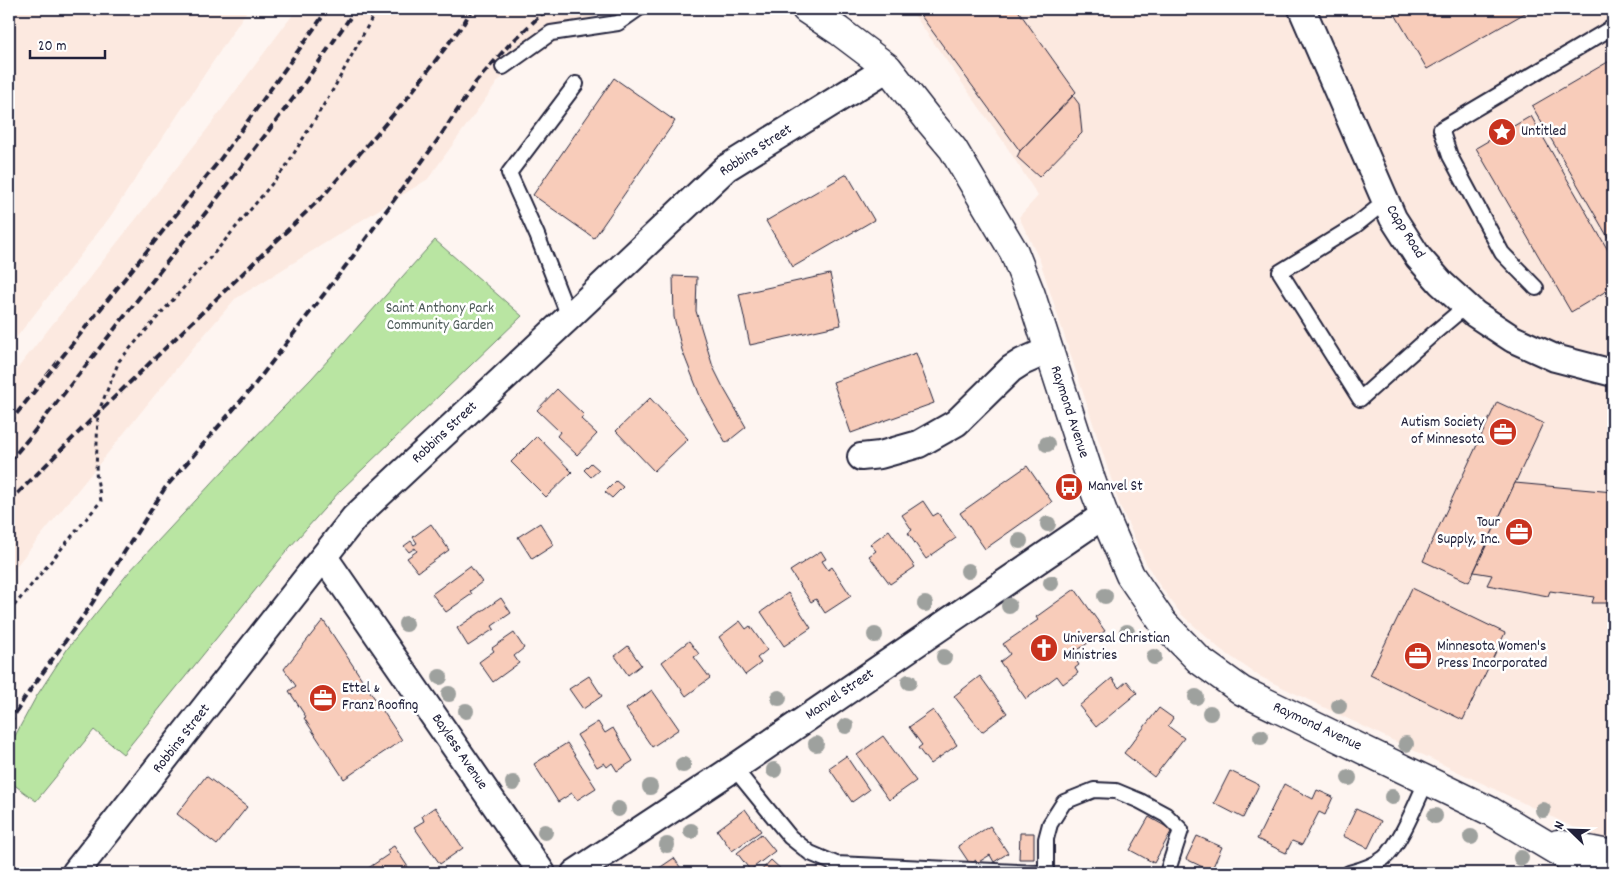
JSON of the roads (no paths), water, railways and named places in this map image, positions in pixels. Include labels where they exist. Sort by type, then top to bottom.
[{"type":"street","name":"Raymond Avenue","points":[[806,9],[888,68],[953,149],[1014,252],[1031,295],[1104,515],[1130,575],[1163,623],[1199,660],[1242,692],[1490,811],[1594,873]]},
{"type":"street","name":"Capp Road","points":[[1302,9],[1393,218],[1418,257],[1441,283],[1475,314],[1513,339],[1555,358],[1606,372]]},
{"type":"street","name":"Robbins Street","points":[[75,873],[354,518],[726,168],[888,68]]},
{"type":"street","points":[[861,457],[880,456],[919,444],[956,423],[1011,369],[1049,350]]},
{"type":"street","name":"Manvel Street","points":[[575,873],[734,768],[1104,515]]},
{"type":"street","name":"Bayless Avenue","points":[[324,557],[542,873]]},
{"type":"street","points":[[1540,841],[1613,855]]},
{"type":"lane","points":[[503,67],[551,33],[618,23],[638,9]]},
{"type":"lane","points":[[1536,288],[1502,253],[1450,156],[1440,130],[1613,27]]},
{"type":"lane","points":[[569,317],[537,235],[509,174],[576,84]]},
{"type":"lane","points":[[1386,201],[1356,225],[1280,272],[1360,399],[1466,306]]},
{"type":"lane","points":[[734,768],[790,837],[810,853],[836,864],[1039,873]]},
{"type":"lane","points":[[1349,873],[1367,868],[1385,858],[1396,844],[1427,780]]},
{"type":"lane","points":[[1046,873],[1046,839],[1050,824],[1064,802],[1094,790],[1116,791],[1140,802],[1166,815],[1181,830],[1167,873]]},
{"type":"railway","points":[[9,423],[219,161],[328,9]]},
{"type":"railway","points":[[9,462],[222,192],[298,92],[356,9]]},
{"type":"railway","points":[[9,502],[98,413],[324,195],[405,101],[464,23],[472,9]]},
{"type":"railway","points":[[9,724],[24,699],[91,605],[165,488],[252,388],[354,255],[437,141],[476,82],[508,46],[547,9]]},
{"type":"place","name":"Untitled","points":[[1502,132]]},
{"type":"place","name":"Autism Society of Minnesota","points":[[1503,432]]},
{"type":"place","name":"Manvel St","points":[[1069,487]]},
{"type":"place","name":"Tour Supply, Inc.","points":[[1519,532]]},
{"type":"place","name":"Universal Christian Ministries","points":[[1044,648]]},
{"type":"place","name":"Minnesota Women's Press Incorporated","points":[[1418,656]]},
{"type":"place","name":"Ettel & Franz Roofing","points":[[323,698]]},
{"type":"park label","name":"Saint Anthony Park Community Garden","points":[[440,318]]}]
